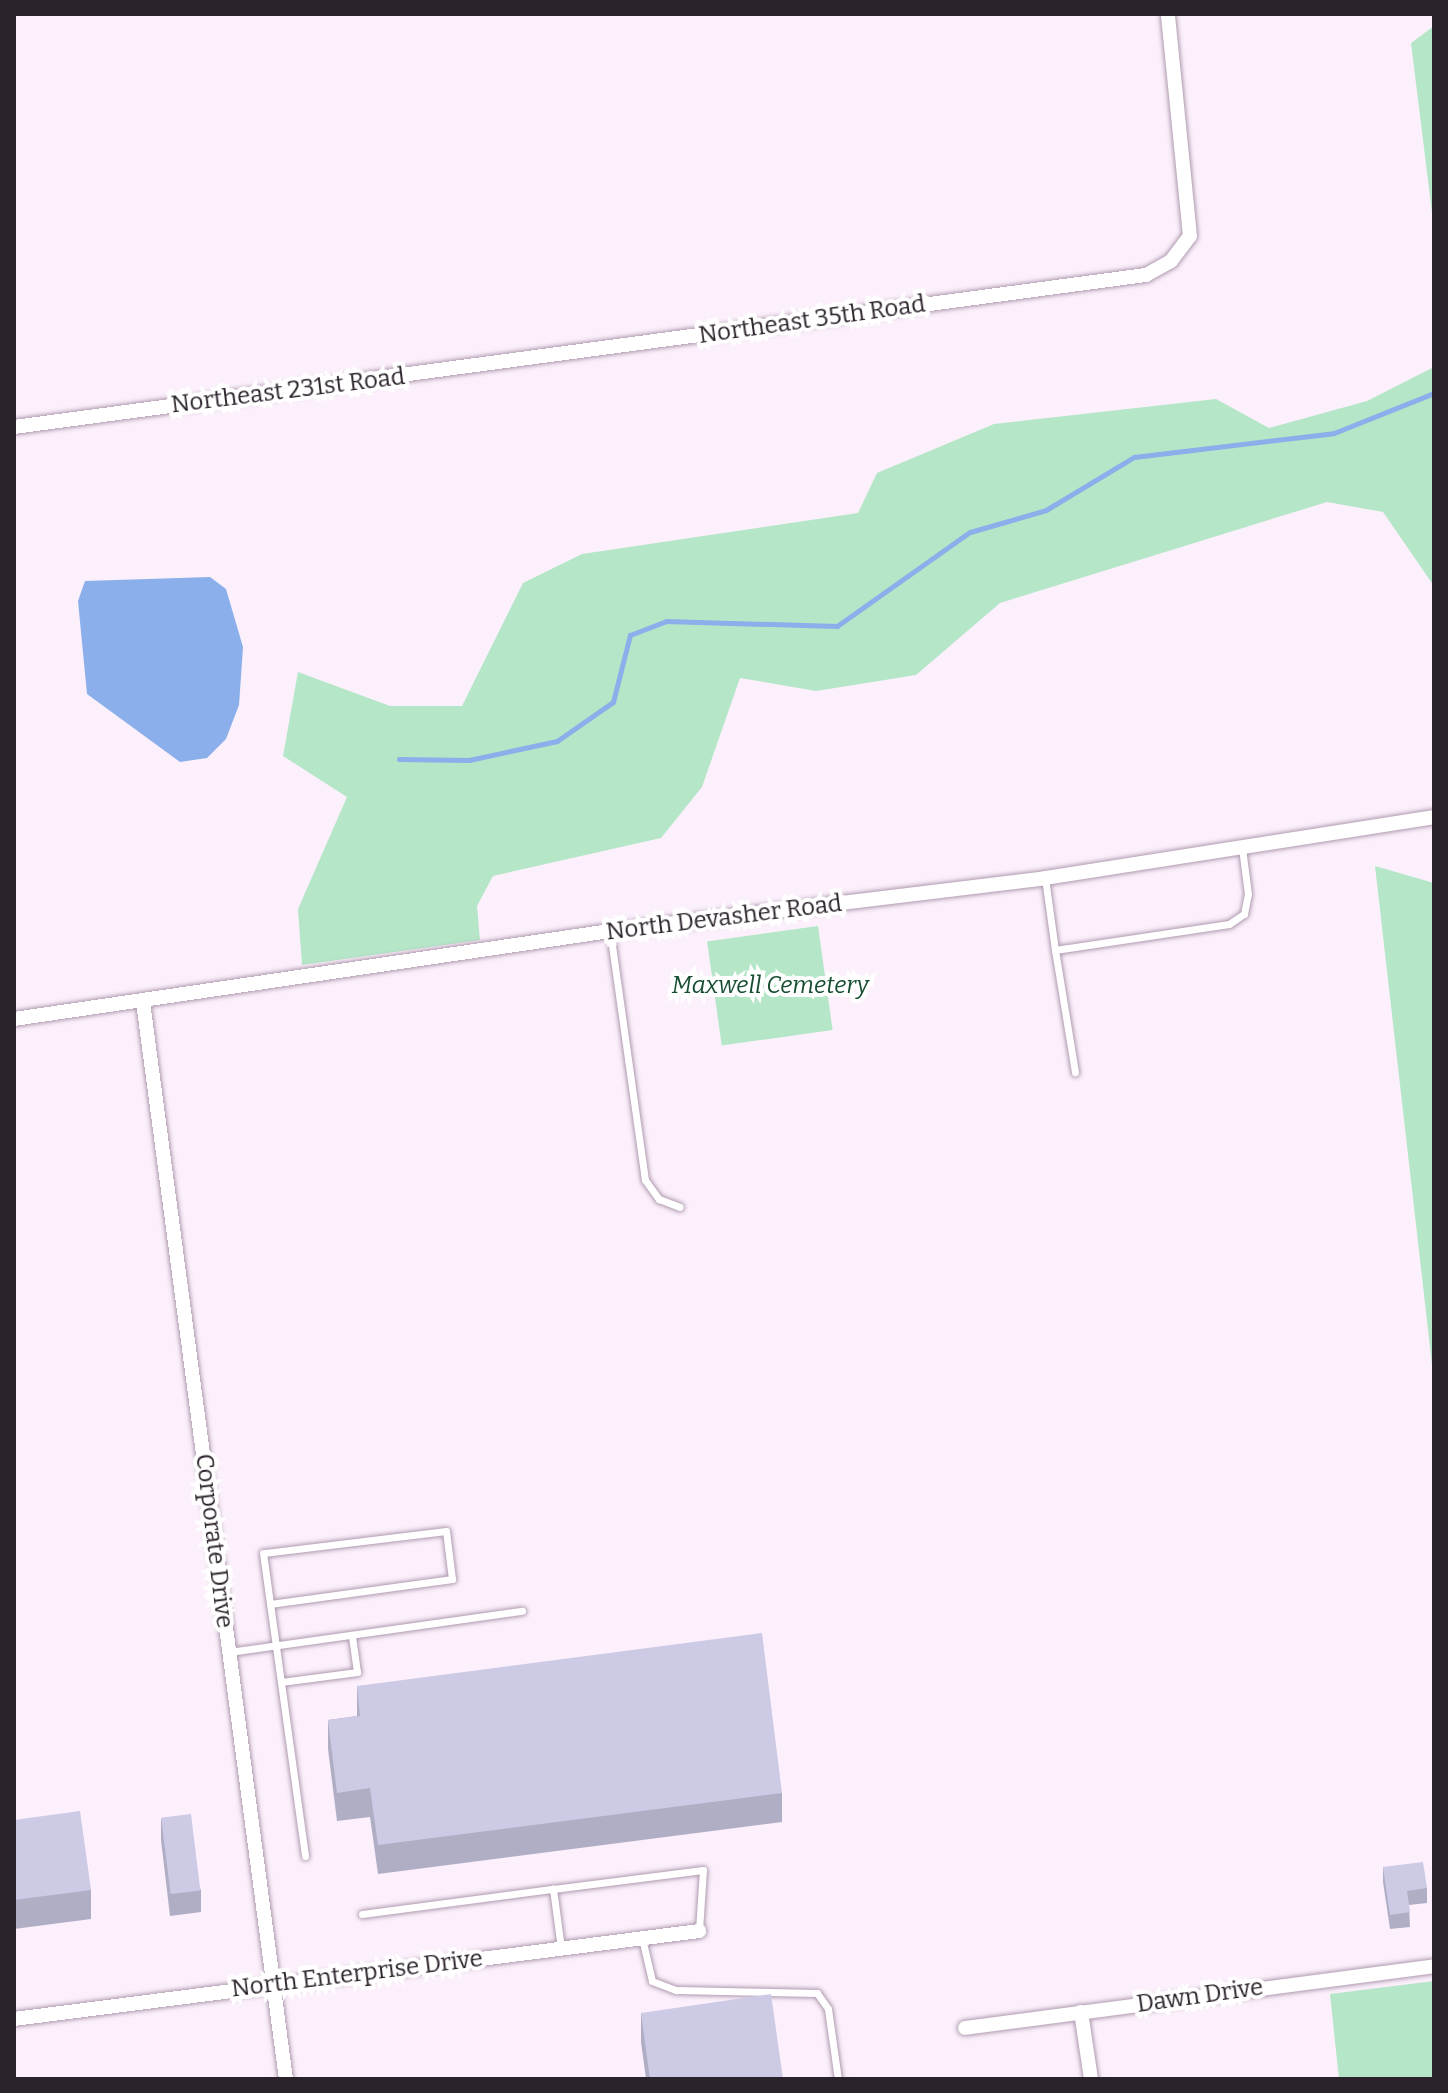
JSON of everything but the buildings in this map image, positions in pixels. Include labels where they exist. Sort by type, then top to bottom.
[{"type":"street","name":"Northeast 35th Road","points":[[562,354],[1146,275],[1171,261],[1190,236],[1168,14]]},
{"type":"street","name":"Northeast 231st Road","points":[[14,427],[562,354]]},
{"type":"street","name":"North Devasher Road","points":[[14,1019],[610,931],[1045,878],[1241,844],[1434,817]]},
{"type":"street","name":"Corporate Drive","points":[[143,1002],[286,2079]]},
{"type":"street","name":"North Enterprise Drive","points":[[14,2019],[699,1931]]},
{"type":"street","name":"Dawn Drive","points":[[965,2028],[1434,1966]]},
{"type":"street","points":[[1081,2012],[1091,2079]]},
{"type":"lane","points":[[1055,950],[1229,924],[1244,914],[1248,894],[1241,844]]},
{"type":"lane","points":[[1045,878],[1075,1072]]},
{"type":"lane","points":[[610,931],[645,1180],[659,1199],[680,1207]]},
{"type":"lane","points":[[270,1604],[452,1579],[446,1531],[263,1553],[270,1604],[276,1645],[305,1856]]},
{"type":"lane","points":[[229,1652],[522,1611]]},
{"type":"lane","points":[[281,1682],[357,1672],[352,1635]]},
{"type":"lane","points":[[362,1914],[703,1870],[699,1931]]},
{"type":"lane","points":[[553,1889],[561,1948]]},
{"type":"lane","points":[[642,1938],[652,1981],[676,1990],[817,1993],[828,2009],[838,2079]]},
{"type":"green space","points":[[1434,26],[1434,229],[1411,43]]},
{"type":"green space","points":[[1434,367],[1434,586],[1383,512],[1327,502],[1000,603],[916,675],[816,691],[740,678],[702,787],[661,838],[493,876],[477,906],[480,940],[302,965],[298,909],[347,797],[283,756],[298,672],[390,706],[462,706],[523,583],[582,554],[858,513],[877,473],[994,424],[1216,399],[1269,428],[1367,401]]},
{"type":"green space","points":[[1375,866],[1434,883],[1434,1382]]},
{"type":"green space","name":"Maxwell Cemetery","points":[[818,926],[833,1030],[722,1046],[707,942]]},
{"type":"green space","points":[[1434,1981],[1434,2079],[1339,2079],[1330,1994]]},
{"type":"water","points":[[210,577],[226,589],[243,647],[239,705],[226,739],[207,758],[180,762],[87,694],[78,601],[85,581]]},
{"type":"waterway","points":[[399,759],[469,760],[557,741],[613,702],[630,635],[666,621],[837,626],[970,532],[1046,510],[1134,457],[1334,433],[1434,393]]}]
